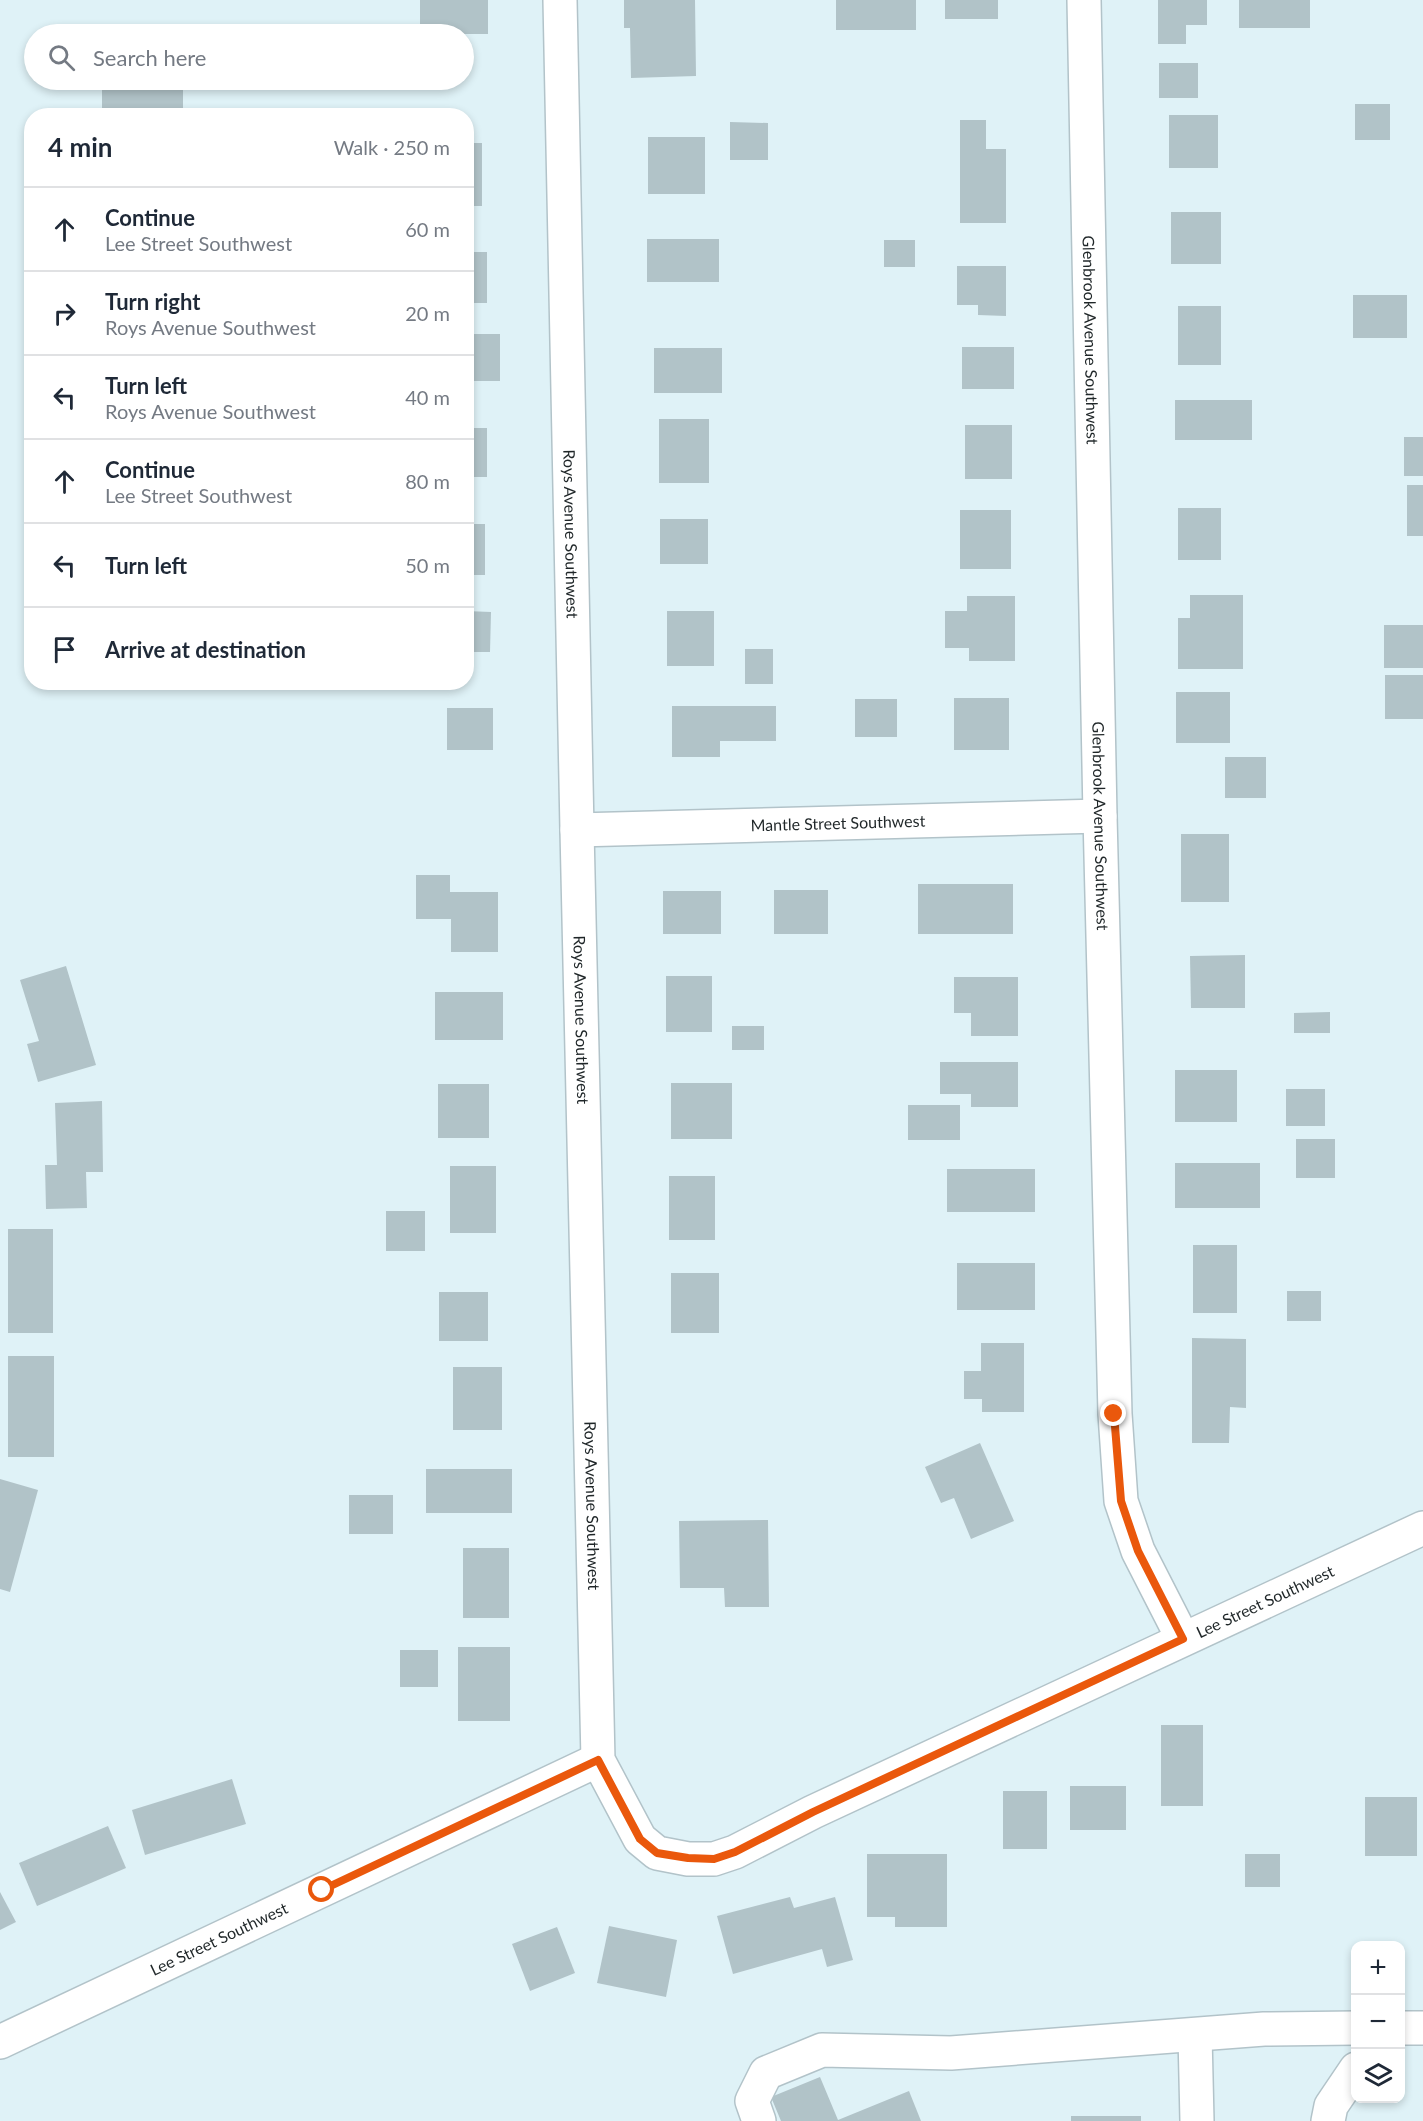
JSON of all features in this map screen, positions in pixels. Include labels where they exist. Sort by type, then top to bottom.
[{"type":"street","name":"Roys Avenue Southwest","points":[[560,0],[598,1760],[640,1839],[657,1853],[714,1859],[735,1852],[813,1812]]},
{"type":"street","name":"Glenbrook Avenue Southwest","points":[[1084,0],[1114,1414],[1121,1501],[1138,1551],[1183,1639]]},
{"type":"street","name":"Mantle Street Southwest","points":[[577,830],[1100,816]]},
{"type":"street","name":"Lee Street Southwest","points":[[813,1812],[1423,1528]]},
{"type":"street","name":"Lee Street Southwest","points":[[0,2042],[598,1760]]},
{"type":"street","points":[[759,2121],[752,2101],[766,2073],[822,2050],[951,2053],[1264,2029],[1351,2028]]},
{"type":"street","points":[[1405,2028],[1423,2028]]},
{"type":"street","points":[[1195,2035],[1197,2121]]},
{"type":"street","points":[[1328,2121],[1331,2106],[1351,2076]]},
{"type":"building","points":[[420,0],[488,0],[488,34],[474,34],[474,24],[420,24]]},
{"type":"building","points":[[624,0],[695,0],[696,76],[631,78],[630,28],[624,28]]},
{"type":"building","points":[[836,0],[916,0],[916,30],[836,30]]},
{"type":"building","points":[[945,0],[998,0],[998,19],[945,19]]},
{"type":"building","points":[[1158,0],[1207,0],[1207,25],[1186,25],[1186,44],[1158,44]]},
{"type":"building","points":[[1239,0],[1310,0],[1310,28],[1239,28]]},
{"type":"building","points":[[1159,63],[1198,63],[1198,98],[1159,98]]},
{"type":"building","points":[[102,90],[183,90],[183,108],[102,108]]},
{"type":"building","points":[[1355,104],[1390,104],[1390,140],[1355,140]]},
{"type":"building","points":[[1169,115],[1218,115],[1218,168],[1169,168]]},
{"type":"building","points":[[960,120],[986,120],[986,149],[1006,149],[1006,223],[960,223]]},
{"type":"building","points":[[730,122],[768,123],[768,160],[730,160]]},
{"type":"building","points":[[648,137],[705,137],[705,194],[648,194]]},
{"type":"building","points":[[474,143],[482,143],[482,206],[474,206]]},
{"type":"building","points":[[1171,212],[1221,212],[1221,264],[1171,264]]},
{"type":"building","points":[[647,239],[719,239],[719,282],[647,282]]},
{"type":"building","points":[[884,240],[915,240],[915,267],[884,267]]},
{"type":"building","points":[[474,252],[487,252],[487,303],[474,303]]},
{"type":"building","points":[[957,266],[1006,266],[1006,316],[978,315],[978,305],[957,305]]},
{"type":"building","points":[[1353,295],[1407,295],[1407,338],[1353,338]]},
{"type":"building","points":[[1178,306],[1221,306],[1221,365],[1178,365]]},
{"type":"building","points":[[474,334],[500,334],[500,381],[474,381]]},
{"type":"building","points":[[962,347],[1014,347],[1014,389],[962,389]]},
{"type":"building","points":[[654,348],[722,348],[722,393],[654,393]]},
{"type":"building","points":[[1175,400],[1252,400],[1252,440],[1175,440]]},
{"type":"building","points":[[659,419],[709,419],[709,483],[659,483]]},
{"type":"building","points":[[965,425],[1012,425],[1012,479],[965,479]]},
{"type":"building","points":[[474,428],[487,428],[487,477],[474,477]]},
{"type":"building","points":[[1404,437],[1423,437],[1423,476],[1404,476]]},
{"type":"building","points":[[1407,485],[1423,485],[1423,536],[1407,536]]},
{"type":"building","points":[[1178,508],[1221,508],[1221,560],[1178,560]]},
{"type":"building","points":[[960,510],[1011,510],[1011,569],[960,569]]},
{"type":"building","points":[[660,519],[708,519],[708,564],[660,564]]},
{"type":"building","points":[[474,524],[485,524],[485,575],[474,575]]},
{"type":"building","points":[[1190,595],[1243,595],[1243,669],[1178,669],[1178,618],[1190,618]]},
{"type":"building","points":[[967,596],[1015,596],[1015,661],[969,661],[969,648],[945,648],[945,611],[967,611]]},
{"type":"building","points":[[474,611],[491,612],[490,652],[474,652]]},
{"type":"building","points":[[667,611],[714,611],[714,666],[667,666]]},
{"type":"building","points":[[1384,625],[1423,625],[1423,668],[1384,668]]},
{"type":"building","points":[[745,649],[773,649],[773,684],[745,684]]},
{"type":"building","points":[[1385,675],[1423,675],[1423,719],[1385,719]]},
{"type":"building","points":[[1176,692],[1230,692],[1230,743],[1176,743]]},
{"type":"building","points":[[954,698],[1009,698],[1009,750],[954,750]]},
{"type":"building","points":[[855,699],[897,699],[897,737],[855,737]]},
{"type":"building","points":[[672,706],[776,706],[776,741],[720,741],[720,757],[672,757]]},
{"type":"building","points":[[447,708],[493,708],[493,750],[447,750]]},
{"type":"building","points":[[1225,757],[1266,757],[1266,798],[1225,798]]},
{"type":"building","points":[[1181,834],[1229,834],[1229,902],[1181,902]]},
{"type":"building","points":[[416,875],[450,875],[450,892],[498,892],[498,952],[451,952],[451,919],[416,919]]},
{"type":"building","points":[[918,884],[1013,884],[1013,934],[918,934]]},
{"type":"building","points":[[774,890],[828,890],[828,934],[774,934]]},
{"type":"building","points":[[663,891],[721,891],[721,934],[663,934]]},
{"type":"building","points":[[1245,955],[1245,1008],[1191,1008],[1190,956]]},
{"type":"building","points":[[66,966],[96,1065],[38,1082],[27,1044],[39,1041],[20,980]]},
{"type":"building","points":[[666,976],[712,976],[712,1032],[666,1032]]},
{"type":"building","points":[[954,977],[1018,977],[1018,1036],[971,1036],[971,1013],[954,1013]]},
{"type":"building","points":[[435,992],[503,992],[503,1040],[435,1040]]},
{"type":"building","points":[[1330,1012],[1330,1033],[1294,1033],[1294,1013]]},
{"type":"building","points":[[732,1026],[764,1026],[764,1050],[732,1050]]},
{"type":"building","points":[[940,1062],[1018,1062],[1018,1107],[971,1107],[971,1094],[940,1094]]},
{"type":"building","points":[[1175,1070],[1237,1070],[1237,1122],[1175,1122]]},
{"type":"building","points":[[671,1083],[732,1083],[732,1139],[671,1139]]},
{"type":"building","points":[[438,1084],[489,1084],[489,1138],[438,1138]]},
{"type":"building","points":[[1286,1089],[1325,1089],[1325,1126],[1286,1126]]},
{"type":"building","points":[[102,1101],[103,1172],[86,1172],[87,1208],[46,1209],[45,1165],[57,1165],[55,1103]]},
{"type":"building","points":[[908,1105],[960,1105],[960,1140],[908,1140]]},
{"type":"building","points":[[1296,1139],[1335,1139],[1335,1178],[1296,1178]]},
{"type":"building","points":[[1175,1163],[1260,1163],[1260,1208],[1175,1208]]},
{"type":"building","points":[[450,1166],[496,1166],[496,1233],[450,1233]]},
{"type":"building","points":[[947,1169],[1035,1169],[1035,1212],[947,1212]]},
{"type":"building","points":[[669,1176],[715,1176],[715,1240],[669,1240]]},
{"type":"building","points":[[386,1211],[425,1211],[425,1251],[386,1251]]},
{"type":"building","points":[[8,1229],[53,1229],[53,1333],[8,1333]]},
{"type":"building","points":[[1193,1245],[1237,1245],[1237,1313],[1193,1313]]},
{"type":"building","points":[[957,1263],[1035,1263],[1035,1310],[957,1310]]},
{"type":"building","points":[[671,1273],[719,1273],[719,1333],[671,1333]]},
{"type":"building","points":[[1287,1291],[1321,1291],[1321,1321],[1287,1321]]},
{"type":"building","points":[[439,1292],[488,1292],[488,1341],[439,1341]]},
{"type":"building","points":[[1192,1338],[1246,1339],[1246,1408],[1230,1407],[1229,1443],[1192,1443]]},
{"type":"building","points":[[981,1343],[1024,1343],[1024,1412],[982,1412],[982,1399],[964,1399],[964,1371],[981,1371]]},
{"type":"building","points":[[8,1356],[54,1356],[54,1457],[8,1457]]},
{"type":"building","points":[[453,1367],[502,1367],[502,1430],[453,1430]]},
{"type":"building","points":[[980,1443],[1014,1521],[971,1539],[954,1498],[941,1503],[925,1467]]},
{"type":"building","points":[[426,1469],[512,1469],[512,1513],[426,1513]]},
{"type":"building","points":[[0,1479],[38,1490],[10,1592],[0,1589]]},
{"type":"building","points":[[349,1495],[393,1495],[393,1534],[349,1534]]},
{"type":"building","points":[[768,1520],[769,1607],[725,1607],[724,1588],[680,1588],[679,1521]]},
{"type":"building","points":[[463,1548],[509,1548],[509,1618],[463,1618]]},
{"type":"building","points":[[458,1647],[510,1647],[510,1721],[458,1721]]},
{"type":"building","points":[[400,1650],[438,1650],[438,1687],[400,1687]]},
{"type":"building","points":[[1161,1725],[1203,1725],[1203,1806],[1161,1806]]},
{"type":"building","points":[[232,1779],[246,1824],[145,1855],[132,1810]]},
{"type":"building","points":[[1070,1786],[1126,1786],[1126,1830],[1070,1830]]},
{"type":"building","points":[[1003,1791],[1047,1791],[1047,1849],[1003,1849]]},
{"type":"building","points":[[1365,1797],[1417,1797],[1417,1856],[1365,1856]]},
{"type":"building","points":[[108,1826],[126,1868],[37,1906],[19,1863]]},
{"type":"building","points":[[867,1854],[947,1854],[947,1927],[895,1927],[895,1917],[867,1917]]},
{"type":"building","points":[[1245,1854],[1280,1854],[1280,1887],[1245,1887]]},
{"type":"building","points":[[0,1892],[16,1922],[0,1930]]},
{"type":"building","points":[[790,1897],[794,1908],[835,1897],[853,1960],[827,1967],[822,1949],[733,1974],[717,1916]]},
{"type":"building","points":[[609,1926],[677,1940],[666,1997],[597,1983]]},
{"type":"building","points":[[557,1927],[575,1973],[530,1991],[512,1944]]},
{"type":"building","points":[[820,2077],[838,2120],[909,2091],[921,2121],[781,2121],[771,2097]]},
{"type":"building","points":[[1071,2116],[1141,2116],[1141,2121],[1071,2121]]},
{"type":"route","points":[[322,1890],[598,1760],[640,1839],[657,1853],[714,1859],[735,1852],[813,1812],[1183,1639],[1138,1551],[1121,1501],[1114,1414]]}]
